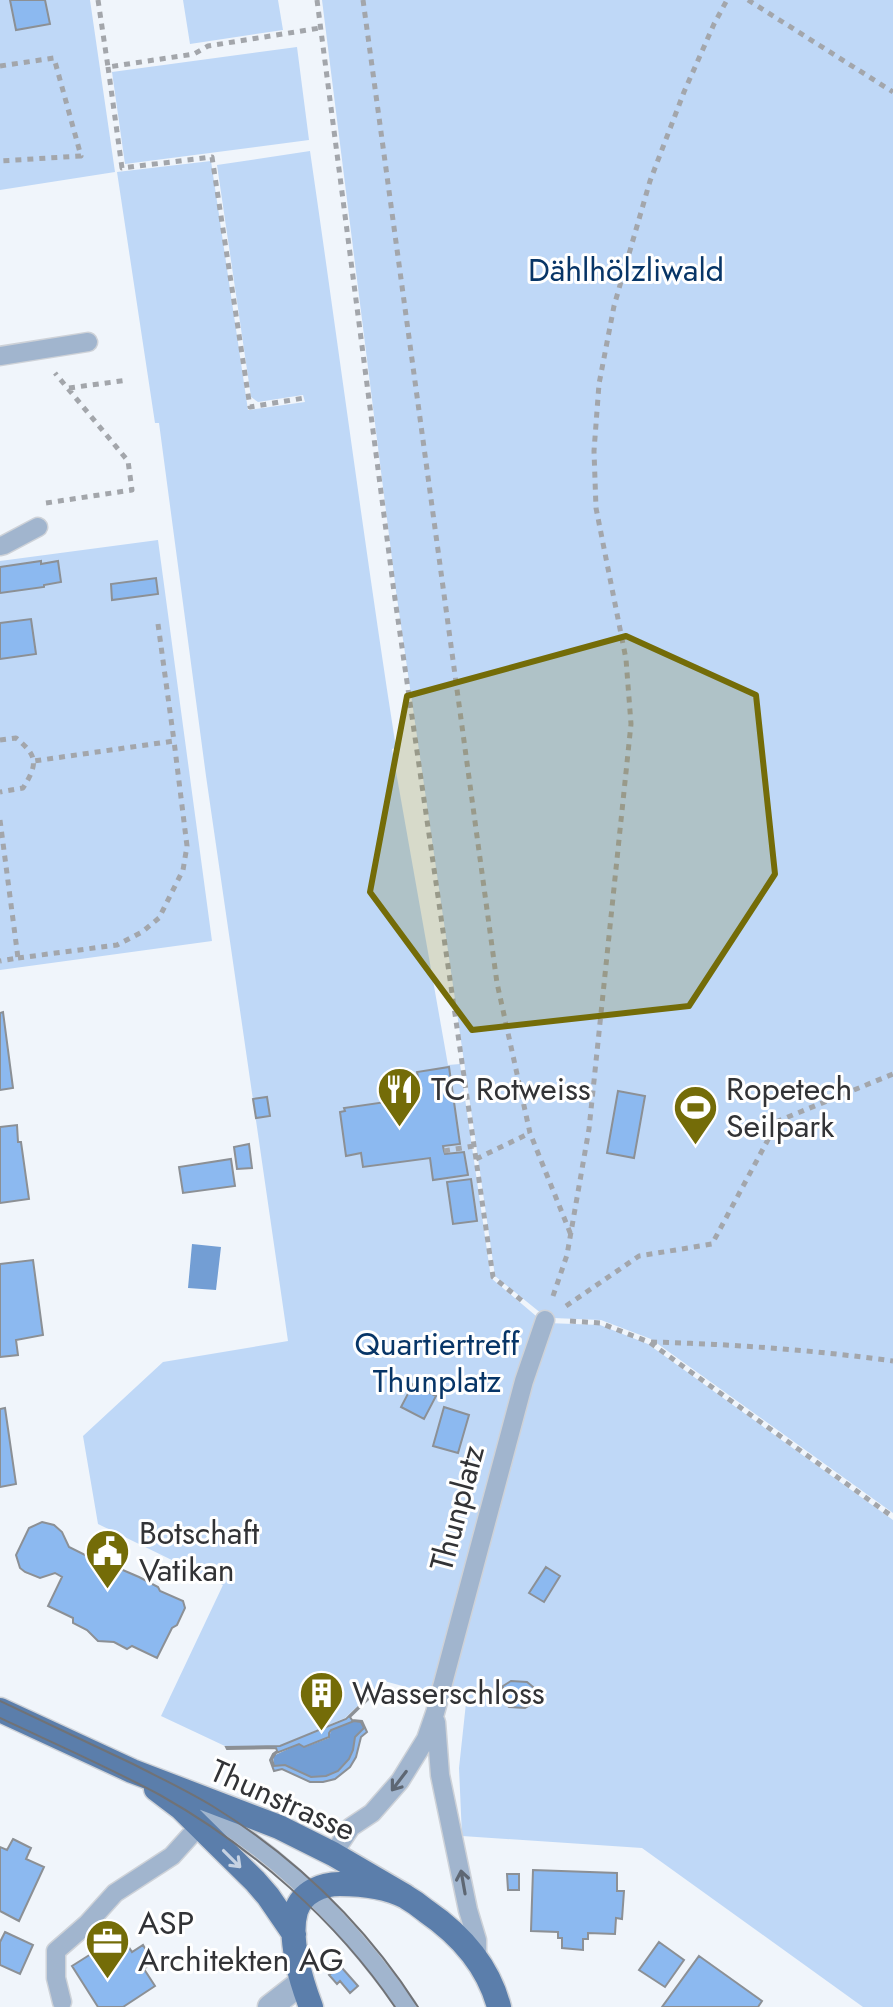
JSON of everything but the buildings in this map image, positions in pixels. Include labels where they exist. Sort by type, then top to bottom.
[{"type":"main road","name":"Thunstrasse","points":[[0,1710],[132,1771],[279,1827],[405,1896]]},
{"type":"main road","name":"Thunstrasse","points":[[132,1771],[181,1808],[265,1892],[294,1934]]},
{"type":"main road","name":"Thunplatz","points":[[309,1893],[318,1887],[343,1884],[405,1896],[461,1940],[477,1959],[499,2007]]},
{"type":"main road","points":[[309,1893],[297,1908],[294,1934],[302,1982],[311,2007]]},
{"type":"street","points":[[270,2007],[302,1982]]},
{"type":"lane","points":[[0,356],[88,342]]},
{"type":"lane","points":[[0,546],[38,527]]},
{"type":"lane","name":"Thunplatz","points":[[333,1854],[351,1827],[372,1813],[400,1781],[426,1739],[524,1381],[545,1320]]},
{"type":"lane","name":"Thunplatz","points":[[435,1713],[440,1775],[477,1940],[477,1959]]},
{"type":"lane","points":[[132,1771],[247,1837],[309,1893],[359,1946],[407,2007]]},
{"type":"lane","points":[[62,2002],[56,1978],[56,1951],[87,1924],[115,1893],[172,1856],[199,1826]]},
{"type":"path","points":[[98,0],[122,168],[212,157],[250,407],[304,398]]},
{"type":"path","points":[[317,0],[392,576],[493,1277],[545,1320],[600,1323],[649,1342],[893,1517]]},
{"type":"path","points":[[363,0],[497,983],[530,1133],[571,1235]]},
{"type":"path","points":[[545,1320],[567,1255],[589,1129],[631,724],[626,659],[596,508],[594,451],[599,384],[614,306],[650,181],[684,92],[727,0]]},
{"type":"path","points":[[748,0],[893,92]]},
{"type":"path","points":[[108,67],[194,54],[208,46],[320,28]]},
{"type":"path","points":[[0,66],[54,58],[81,156],[0,161]]},
{"type":"path","points":[[40,507],[48,502],[132,490],[128,461],[54,371]]},
{"type":"path","points":[[68,388],[128,380]]},
{"type":"path","points":[[0,961],[117,945],[142,932],[159,918],[183,870],[187,846],[158,624]]},
{"type":"path","points":[[0,740],[16,738],[30,749],[34,761],[33,773],[23,788],[0,792]]},
{"type":"path","points":[[34,761],[174,741]]},
{"type":"path","points":[[0,820],[18,958]]},
{"type":"path","points":[[408,1074],[410,1093]]},
{"type":"path","points":[[545,1320],[639,1256],[712,1244],[778,1121],[893,1074]]},
{"type":"path","points":[[476,1159],[530,1133]]},
{"type":"path","points":[[444,1151],[474,1146]]},
{"type":"path","points":[[649,1342],[829,1352],[893,1361]]},
{"type":"highlighted area","points":[[626,636],[756,695],[775,874],[689,1006],[472,1030],[370,892],[407,696]]},
{"type":"green space","points":[[0,0],[10,0],[16,30],[49,24],[45,0],[90,0],[115,172],[0,190]]},
{"type":"green space","points":[[183,0],[278,0],[283,30],[190,44]]},
{"type":"green space","name":"Dählhölzliwald","points":[[322,0],[893,0],[893,1513],[651,1339],[601,1320],[553,1318],[542,1314],[495,1276],[396,591]]},
{"type":"green space","points":[[297,47],[309,140],[125,164],[112,72]]},
{"type":"green space","name":"Quartiertreff Thunplatz","points":[[310,151],[396,748],[392,749],[448,1065],[460,1064],[491,1278],[542,1321],[600,1325],[648,1344],[893,1520],[893,2007],[863,2007],[642,1848],[462,1836],[459,1768],[466,1703],[384,1681],[345,1718],[280,1746],[227,1747],[161,1716],[223,1585],[98,1524],[83,1436],[163,1362],[288,1341],[206,776],[159,423],[155,423],[117,172],[211,161],[248,410],[305,402],[303,395],[258,402],[251,397],[217,165]]},
{"type":"green space","points":[[158,540],[212,941],[0,970],[0,561]]},
{"type":"water","points":[[192,1244],[221,1247],[216,1290],[188,1288]]},
{"type":"water","points":[[354,1721],[361,1722],[364,1728],[357,1735],[348,1762],[333,1773],[315,1777],[285,1765],[274,1766],[273,1756],[299,1744],[305,1747],[329,1738],[331,1730]]},
{"type":"tram line","points":[[0,1701],[174,1785],[214,1807],[273,1848],[352,1922],[398,1977],[418,2007]]},
{"type":"tram line","points":[[0,1718],[160,1795],[227,1838],[319,1915],[372,1975],[395,2007]]},
{"type":"place","name":"TC Rotweiss","points":[[400,1128]]},
{"type":"place","name":"Ropetech Seilpark","points":[[695,1146]]},
{"type":"place","name":"Botschaft Vatikan","points":[[108,1590]]},
{"type":"place","name":"Wasserschloss","points":[[321,1732]]},
{"type":"place","name":"ASP Architekten AG","points":[[107,1980]]}]
